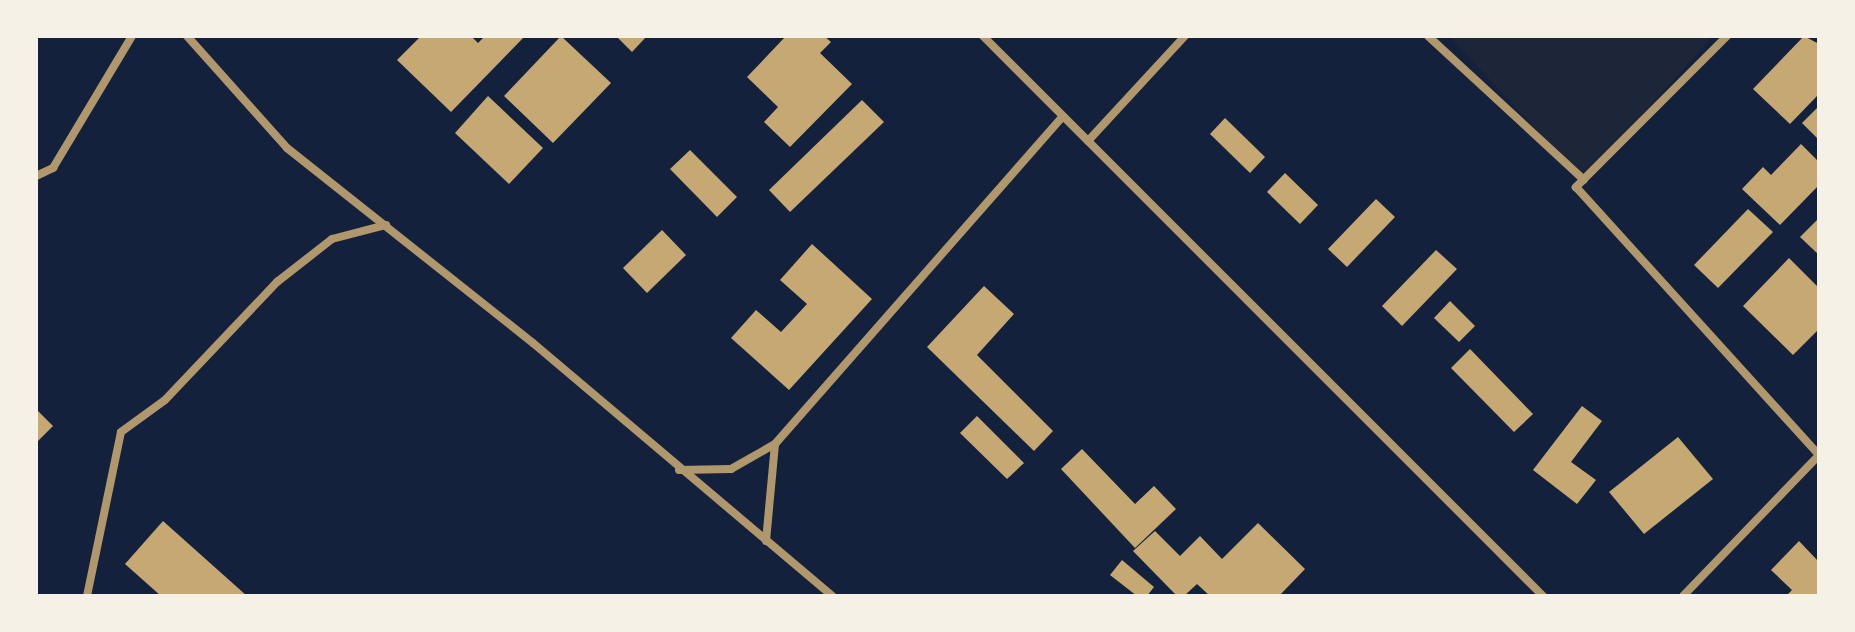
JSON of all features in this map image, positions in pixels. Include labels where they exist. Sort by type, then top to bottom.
[{"type":"street","points":[[36,176],[53,168],[132,36]]},
{"type":"street","points":[[187,36],[287,148],[533,343],[679,470],[832,596]]},
{"type":"street","points":[[983,36],[1543,596]]},
{"type":"street","points":[[1088,141],[1185,36]]},
{"type":"street","points":[[1428,36],[1584,180]]},
{"type":"street","points":[[1683,596],[1819,455],[1576,187],[1727,36]]},
{"type":"street","points":[[679,470],[731,469],[775,444],[1063,116]]},
{"type":"street","points":[[87,596],[121,432],[165,400],[277,282],[332,239],[386,225]]},
{"type":"street","points":[[766,541],[775,444]]},
{"type":"shaded area","points":[[1449,36],[1713,36],[1584,180]]},
{"type":"building","points":[[421,36],[471,36],[478,43],[485,36],[525,36],[451,112],[397,60]]},
{"type":"building","points":[[561,36],[611,83],[553,143],[504,96]]},
{"type":"building","points":[[616,36],[647,36],[632,52]]},
{"type":"building","points":[[786,36],[824,36],[831,42],[820,53],[852,84],[790,147],[764,122],[778,107],[747,77]]},
{"type":"building","points":[[1804,36],[1819,44],[1819,94],[1790,124],[1753,89]]},
{"type":"building","points":[[488,96],[543,148],[509,184],[455,133]]},
{"type":"building","points":[[862,100],[884,122],[790,212],[769,190]]},
{"type":"building","points":[[1817,108],[1819,110],[1819,140],[1802,123]]},
{"type":"building","points":[[1225,118],[1265,157],[1250,173],[1210,134]]},
{"type":"building","points":[[1801,144],[1819,162],[1819,185],[1780,225],[1742,189],[1763,167],[1771,175]]},
{"type":"building","points":[[690,150],[737,197],[717,217],[670,169]]},
{"type":"building","points":[[1285,173],[1318,205],[1300,224],[1267,192]]},
{"type":"building","points":[[1376,199],[1395,217],[1347,267],[1328,249]]},
{"type":"building","points":[[1748,209],[1773,232],[1718,288],[1694,265]]},
{"type":"building","points":[[1819,218],[1819,255],[1800,237]]},
{"type":"building","points":[[662,230],[686,255],[647,293],[623,268]]},
{"type":"building","points":[[812,244],[872,299],[789,390],[731,338],[756,310],[781,332],[807,304],[780,280]]},
{"type":"building","points":[[1436,250],[1457,269],[1402,326],[1382,306]]},
{"type":"building","points":[[1789,258],[1819,288],[1819,329],[1793,355],[1743,306]]},
{"type":"building","points":[[984,286],[1014,314],[977,355],[1053,431],[1034,451],[927,347]]},
{"type":"building","points":[[1450,301],[1475,326],[1459,342],[1434,318]]},
{"type":"building","points":[[1470,349],[1533,414],[1514,432],[1451,368]]},
{"type":"building","points":[[1582,406],[1602,421],[1571,462],[1596,480],[1577,504],[1533,470]]},
{"type":"building","points":[[36,409],[53,426],[36,443]]},
{"type":"building","points":[[977,416],[1024,463],[1007,479],[960,433]]},
{"type":"building","points":[[1678,437],[1713,479],[1644,534],[1609,492]]},
{"type":"building","points":[[1082,449],[1135,504],[1154,486],[1176,509],[1135,548],[1061,469]]},
{"type":"building","points":[[163,521],[247,596],[161,596],[125,564]]},
{"type":"building","points":[[1258,523],[1305,569],[1279,596],[1210,596],[1197,584],[1184,596],[1177,596],[1133,551],[1155,531],[1180,556],[1200,536],[1222,559]]},
{"type":"building","points":[[1799,541],[1819,562],[1819,596],[1786,596],[1792,590],[1771,570]]},
{"type":"building","points":[[1122,560],[1154,587],[1147,596],[1137,596],[1110,575]]}]
